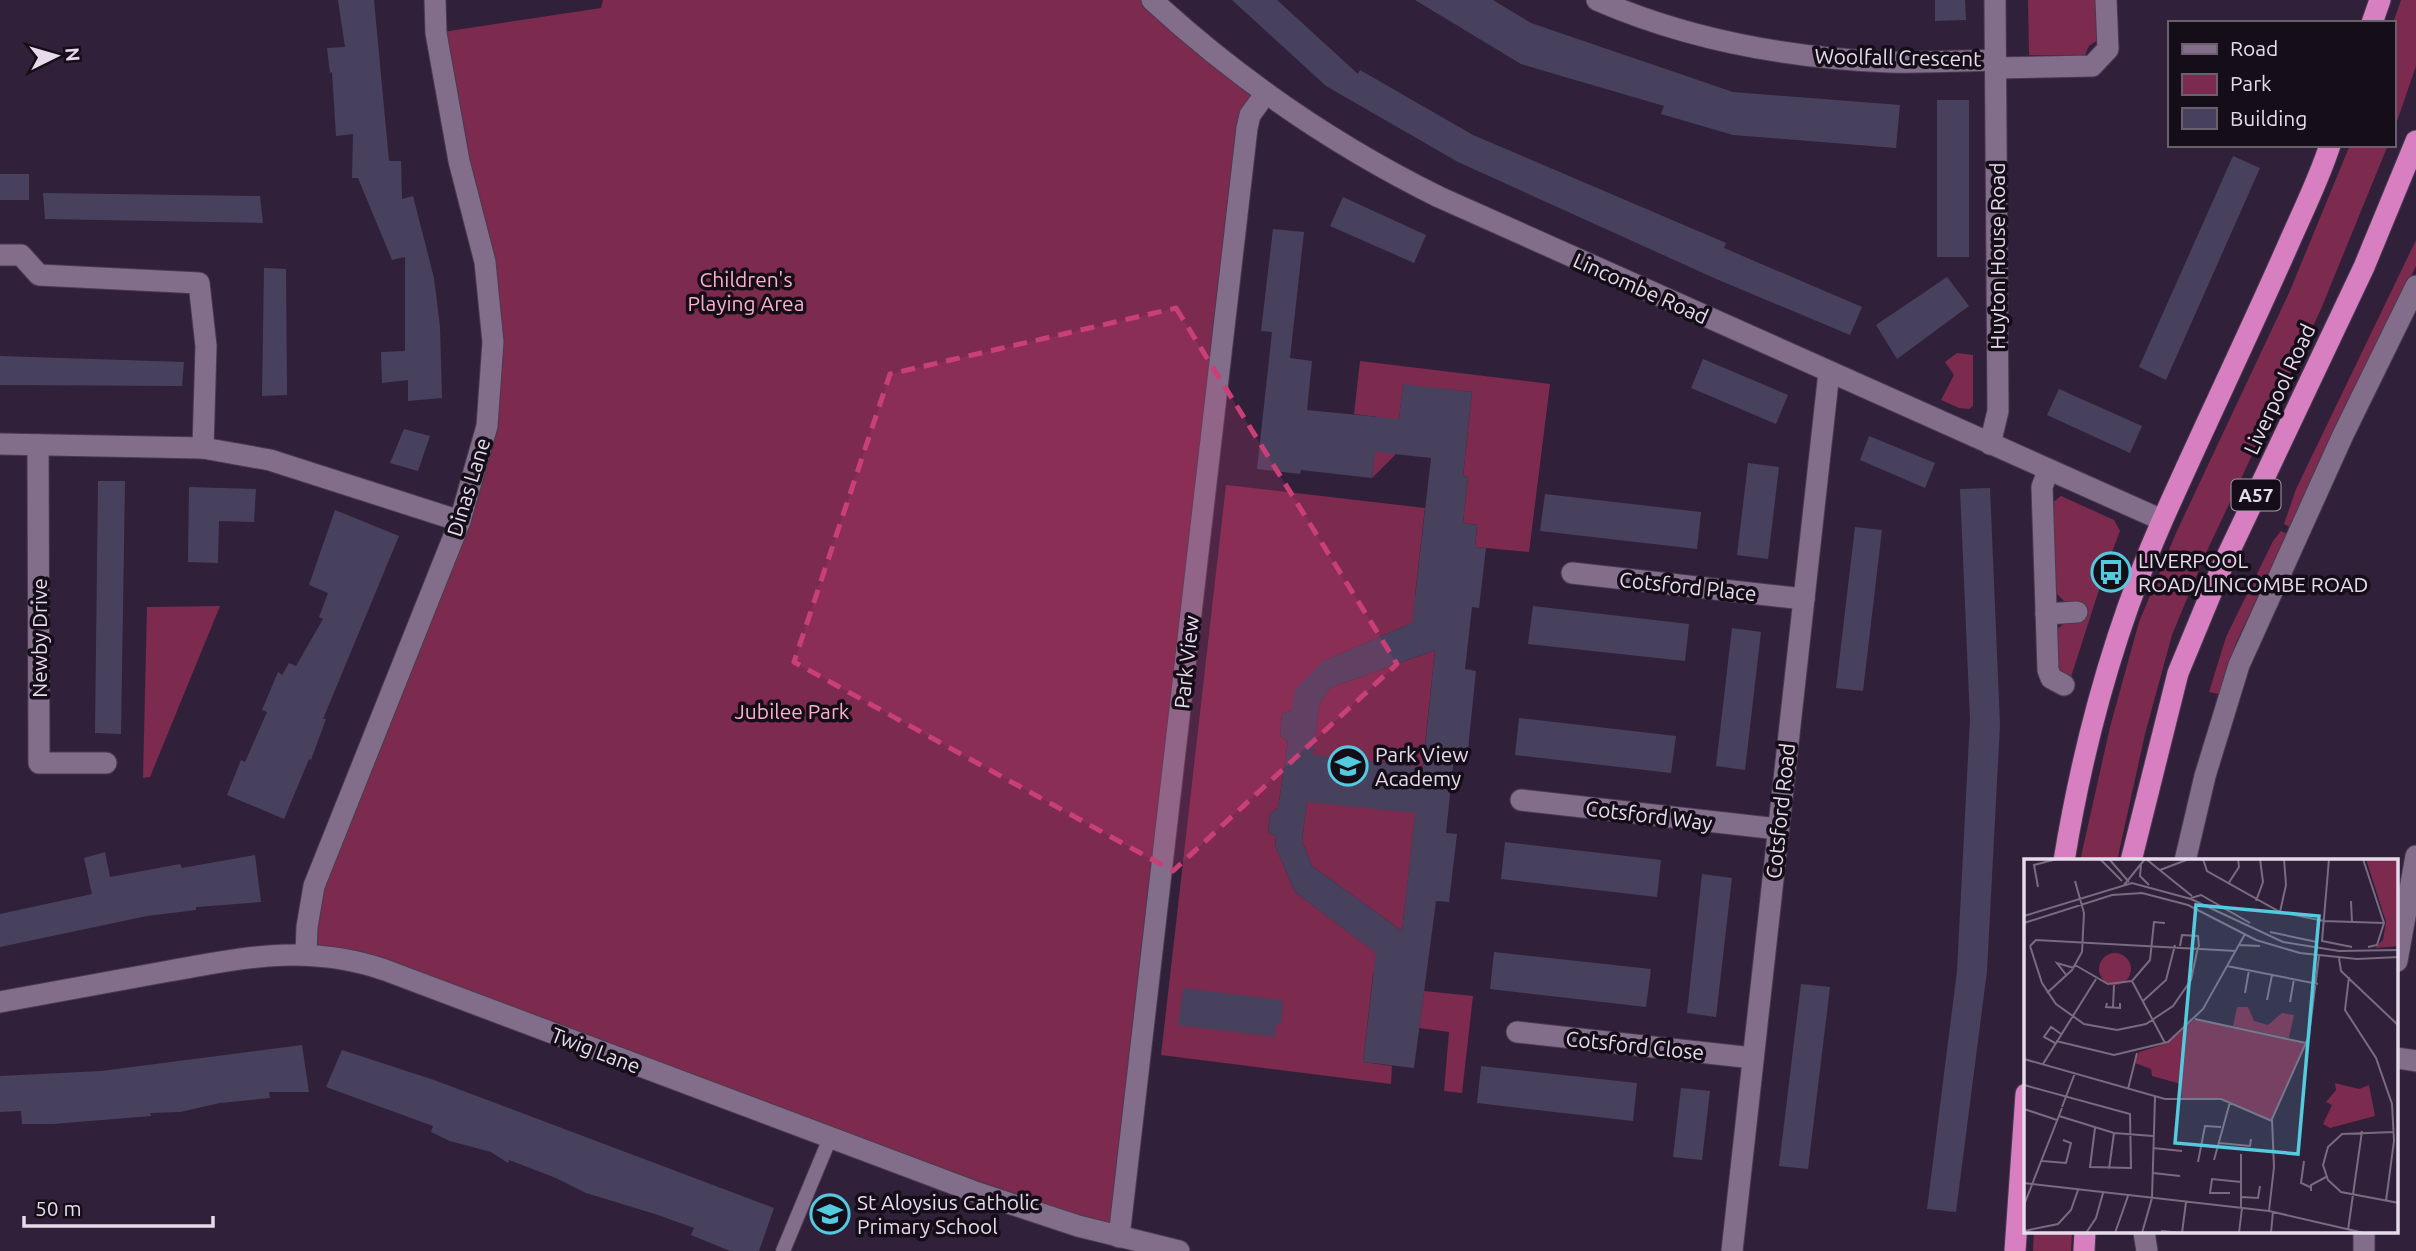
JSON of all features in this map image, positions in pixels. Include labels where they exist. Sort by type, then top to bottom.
[{"type":"highway","points":[[2373,21],[2379,0]]},
{"type":"highway","name":"Liverpool Road","points":[[2132,859],[2178,673],[2221,569],[2364,267],[2416,141]]},
{"type":"highway","points":[[2064,859],[2071,815],[2117,640],[2162,520],[2252,327],[2329,147]]},
{"type":"highway","points":[[2015,1251],[2024,1123]]},
{"type":"street","name":"Dinas Lane","points":[[306,954],[307,927],[314,886],[460,521],[487,426],[493,342],[485,262],[459,161],[436,33],[435,0]]},
{"type":"street","name":"Lincombe Road","points":[[1152,0],[1266,93],[1377,166],[1439,197],[2162,520]]},
{"type":"street","name":"Woolfall Crescent","points":[[1597,0],[1691,32],[1787,53],[1892,62],[1996,64]]},
{"type":"street","name":"Huyton House Road","points":[[1990,444],[1998,411],[1995,0]]},
{"type":"street","points":[[1996,64],[2092,66],[2108,49],[2106,0]]},
{"type":"street","name":"Park View","points":[[1119,1237],[1247,128],[1250,114],[1266,93]]},
{"type":"street","points":[[0,255],[21,255],[39,275],[200,283],[206,346],[203,448]]},
{"type":"street","points":[[2185,859],[2205,776],[2239,665],[2343,435],[2416,286]]},
{"type":"street","name":"Cotsford Road","points":[[1732,1251],[1829,372]]},
{"type":"street","points":[[0,444],[203,448],[270,460],[460,521]]},
{"type":"street","name":"Newby Drive","points":[[38,445],[39,764],[106,763]]},
{"type":"street","points":[[2048,471],[2042,487],[2048,670],[2051,677],[2064,685]]},
{"type":"street","name":"Cotsford Place","points":[[1572,573],[1804,599]]},
{"type":"street","points":[[2046,614],[2077,612]]},
{"type":"street","name":"Cotsford Way","points":[[1521,800],[1778,829]]},
{"type":"street","points":[[2398,955],[2416,856]]},
{"type":"street","name":"Twig Lane","points":[[0,1002],[250,957],[306,954],[341,958],[385,970],[1035,1213],[1179,1251]]},
{"type":"street","name":"Cotsford Close","points":[[1517,1032],[1753,1058]]},
{"type":"street","points":[[2398,1058],[2416,1061]]},
{"type":"lane","points":[[783,1251],[830,1138]]},
{"type":"highlighted area","points":[[1176,308],[1397,664],[1173,871],[794,662],[890,374]]},
{"type":"green space","name":"Jubilee Park","points":[[603,0],[1152,0],[1266,93],[1256,105],[1119,1237],[568,1039],[306,954],[318,874],[487,426],[493,342],[436,33],[601,8]]},
{"type":"green space","points":[[2028,0],[2097,0],[2098,40],[2089,46],[2085,55],[2029,55]]},
{"type":"green space","points":[[2401,0],[2416,0],[2416,66],[2395,127],[2395,21]]},
{"type":"green space","points":[[2349,147],[2387,147],[2321,309],[2206,553],[2172,635],[2145,734],[2117,859],[2080,859],[2110,727],[2139,622],[2176,533],[2289,293]]},
{"type":"green space","points":[[2416,240],[2416,266],[2290,527],[2284,524],[2296,489]]},
{"type":"green space","points":[[1957,353],[1973,355],[1973,406],[1969,409],[1959,408],[1941,400],[1954,375],[1945,362]]},
{"type":"green space","points":[[1360,361],[1550,384],[1529,552],[1475,547],[1477,525],[1463,523],[1468,477],[1463,476],[1472,392],[1403,385],[1395,455],[1372,478],[1378,417],[1354,414]]},
{"type":"green space","points":[[1226,485],[1425,508],[1415,596],[1438,612],[1323,661],[1292,710],[1282,714],[1280,736],[1288,741],[1278,808],[1270,814],[1268,832],[1275,836],[1276,848],[1295,892],[1386,960],[1373,975],[1363,1062],[1392,1066],[1391,1084],[1161,1055]]},
{"type":"green space","points":[[2061,496],[2114,520],[2120,531],[2070,680],[2058,670],[2055,631],[2066,622],[2084,619],[2083,602],[2064,601],[2053,590],[2052,503]]},
{"type":"green space","points":[[2281,531],[2287,534],[2236,643],[2219,694],[2209,692],[2226,637],[2273,541]]},
{"type":"green space","points":[[220,606],[150,777],[143,778],[147,607]]},
{"type":"green space","points":[[1435,650],[1421,782],[1413,766],[1338,758],[1416,808],[1402,931],[1312,866],[1302,841],[1319,705],[1330,688]]},
{"type":"green space","points":[[1424,991],[1473,996],[1462,1093],[1444,1091],[1449,1032],[1419,1028]]},
{"type":"green space","points":[[2034,1234],[2072,1234],[2071,1251],[2033,1251]]},
{"type":"building","points":[[338,0],[374,0],[389,161],[401,161],[402,199],[413,196],[434,278],[440,327],[442,398],[408,401],[408,380],[382,383],[381,352],[405,351],[405,257],[392,260],[358,178],[352,178],[353,134],[336,136],[332,72],[330,73],[327,48],[345,47]]},
{"type":"building","points":[[1232,0],[1277,0],[1358,74],[1360,70],[1473,135],[1726,243],[1724,248],[1862,307],[1850,335],[1714,278],[1458,162],[1326,86]]},
{"type":"building","points":[[1415,0],[1493,0],[1531,23],[1733,92],[1900,105],[1896,148],[1733,135],[1661,114],[1664,106],[1521,64]]},
{"type":"building","points":[[1935,0],[1965,0],[1966,20],[1935,21]]},
{"type":"building","points":[[1937,100],[1969,100],[1969,257],[1937,257]]},
{"type":"building","points":[[2233,156],[2260,168],[2166,380],[2139,367]]},
{"type":"building","points":[[0,174],[29,174],[29,200],[0,200]]},
{"type":"building","points":[[43,193],[260,196],[263,223],[45,219]]},
{"type":"building","points":[[1343,197],[1426,235],[1414,263],[1330,226]]},
{"type":"building","points":[[1273,229],[1304,232],[1290,358],[1312,361],[1307,410],[1399,419],[1403,384],[1472,392],[1463,476],[1468,477],[1463,523],[1477,525],[1475,547],[1486,548],[1479,608],[1472,607],[1465,669],[1476,671],[1467,759],[1454,757],[1446,833],[1457,834],[1449,902],[1436,901],[1414,1068],[1363,1062],[1376,953],[1295,892],[1276,848],[1275,836],[1268,832],[1270,814],[1278,808],[1288,741],[1280,736],[1282,714],[1292,710],[1294,691],[1323,661],[1412,623],[1431,458],[1375,452],[1372,478],[1301,470],[1300,474],[1257,469],[1272,332],[1261,331]],"holes":[[[1435,650],[1423,767],[1313,755],[1319,705],[1330,688]],[[1307,802],[1415,813],[1402,931],[1312,866],[1302,841]]]},
{"type":"building","points":[[264,268],[286,269],[287,395],[262,396]]},
{"type":"building","points":[[1947,277],[1969,306],[1897,359],[1876,325]]},
{"type":"building","points":[[0,356],[184,362],[182,386],[0,385]]},
{"type":"building","points":[[1703,359],[1788,395],[1776,424],[1691,388]]},
{"type":"building","points":[[2059,389],[2142,426],[2130,453],[2047,415]]},
{"type":"building","points":[[404,429],[430,436],[418,471],[390,463]]},
{"type":"building","points":[[1869,436],[1935,463],[1925,488],[1860,460]]},
{"type":"building","points":[[1748,463],[1779,467],[1768,559],[1737,555]]},
{"type":"building","points":[[98,481],[125,481],[121,734],[95,733]]},
{"type":"building","points":[[189,487],[256,489],[254,522],[219,521],[218,563],[188,562]]},
{"type":"building","points":[[1990,488],[2000,725],[1987,971],[1956,1212],[1927,1209],[1957,971],[1970,720],[1960,489]]},
{"type":"building","points":[[1545,494],[1701,512],[1697,549],[1540,531]]},
{"type":"building","points":[[335,510],[399,536],[323,719],[326,719],[311,760],[309,759],[284,819],[227,795],[241,760],[245,762],[267,712],[262,710],[278,672],[282,675],[289,663],[296,666],[323,619],[319,617],[328,593],[309,585]]},
{"type":"building","points":[[1855,527],[1882,530],[1863,691],[1836,688]]},
{"type":"building","points":[[1533,606],[1689,624],[1685,661],[1528,644]]},
{"type":"building","points":[[1732,628],[1761,632],[1745,770],[1716,766]]},
{"type":"building","points":[[1519,718],[1676,736],[1671,773],[1515,755]]},
{"type":"building","points":[[1505,842],[1661,860],[1657,897],[1501,879]]},
{"type":"building","points":[[105,852],[110,877],[180,864],[182,868],[255,855],[261,902],[196,907],[196,910],[147,916],[0,947],[0,914],[92,894],[84,858]]},
{"type":"building","points":[[1702,874],[1732,878],[1716,1017],[1687,1013]]},
{"type":"building","points":[[1494,952],[1651,969],[1646,1007],[1490,989]]},
{"type":"building","points":[[1801,984],[1830,987],[1808,1169],[1779,1166]]},
{"type":"building","points":[[1183,988],[1283,1000],[1281,1025],[1276,1024],[1275,1037],[1178,1025]]},
{"type":"building","points":[[302,1045],[309,1092],[269,1092],[270,1098],[220,1103],[180,1112],[53,1124],[22,1124],[21,1111],[0,1112],[0,1076],[101,1071]]},
{"type":"building","points":[[342,1050],[434,1080],[774,1208],[759,1251],[730,1251],[691,1235],[694,1228],[586,1193],[556,1178],[509,1160],[508,1163],[491,1152],[450,1141],[431,1132],[433,1126],[326,1087]]},
{"type":"building","points":[[1481,1066],[1637,1083],[1633,1121],[1477,1103]]},
{"type":"building","points":[[1681,1088],[1710,1091],[1702,1160],[1673,1157]]},
{"type":"place","name":"LIVERPOOL ROAD/LINCOMBE ROAD","points":[[2111,572]]},
{"type":"place","name":"Park View Academy","points":[[1348,766]]},
{"type":"place","name":"St Aloysius Catholic Primary School","points":[[830,1214]]},
{"type":"park label","name":"Children's Playing Area","points":[[746,291]]}]
